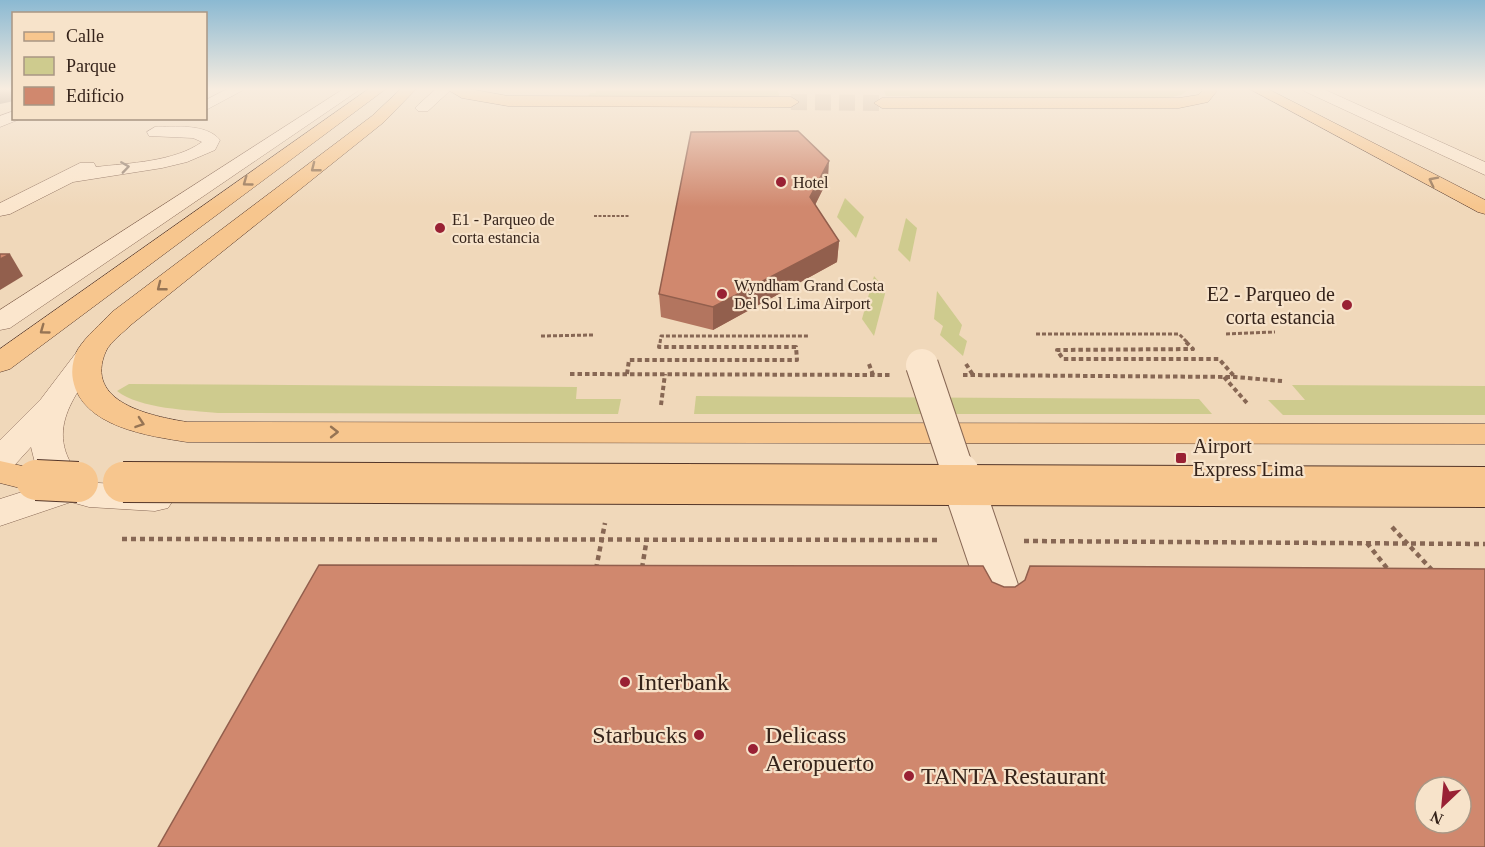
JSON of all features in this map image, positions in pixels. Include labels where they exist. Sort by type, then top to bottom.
[{"type":"main road","points":[[0,363],[323,128]]},
{"type":"main road","points":[[367,128],[122,318],[92,351],[86,376],[92,392],[116,414],[148,426],[187,432],[1485,434]]},
{"type":"main road","points":[[1331,128],[1485,208]]},
{"type":"main road","points":[[1363,128],[1485,188]]},
{"type":"main road","points":[[0,472],[36,480],[78,482],[1485,487]]},
{"type":"street","points":[[136,142],[163,128]]},
{"type":"street","points":[[0,322],[295,128]]},
{"type":"street","points":[[1395,128],[1485,169]]},
{"type":"street","points":[[67,177],[183,157],[204,150],[209,146],[211,140],[196,133],[155,132]]},
{"type":"street","points":[[3,210],[116,152]]},
{"type":"street","points":[[0,460],[52,406],[92,351]]},
{"type":"street","points":[[922,365],[1000,594]]},
{"type":"street","points":[[52,406],[46,426],[48,446],[55,471],[72,490]]},
{"type":"street","points":[[0,513],[41,498],[72,490],[120,499],[1485,499]]},
{"type":"path","points":[[594,216],[630,216]]},
{"type":"path","points":[[1226,334],[1275,332]]},
{"type":"path","points":[[1036,334],[1179,334],[1192,349],[1057,350],[1063,359],[1218,359],[1235,377],[1282,381]]},
{"type":"path","points":[[541,336],[592,335]]},
{"type":"path","points":[[570,374],[627,374],[629,360],[797,360],[796,347],[659,347],[661,336],[808,336]]},
{"type":"path","points":[[869,364],[873,375]]},
{"type":"path","points":[[966,364],[973,375]]},
{"type":"path","points":[[660,411],[665,374]]},
{"type":"path","points":[[1224,376],[1250,407]]},
{"type":"path","points":[[596,573],[612,484]]},
{"type":"path","points":[[1356,487],[1434,573]]},
{"type":"path","points":[[641,572],[647,538]]},
{"type":"path","points":[[122,539],[949,540]]},
{"type":"path","points":[[1020,541],[1485,544]]},
{"type":"path","points":[[1366,543],[1396,580]]},
{"type":"green space","points":[[845,198],[864,217],[856,238],[837,217]]},
{"type":"green space","points":[[906,218],[917,228],[910,262],[898,250]]},
{"type":"green space","points":[[874,276],[886,290],[874,336],[862,319]]},
{"type":"green space","points":[[937,291],[962,325],[959,335],[967,341],[963,356],[940,335],[943,326],[934,319]]},
{"type":"green space","points":[[129,384],[577,387],[576,399],[621,399],[618,414],[218,413],[138,402],[117,391]]},
{"type":"green space","points":[[1292,385],[1485,386],[1485,415],[1283,415],[1268,400],[1305,400]]},
{"type":"green space","points":[[696,396],[1199,399],[1212,414],[694,414]]},
{"type":"building","points":[[798,131],[829,161],[810,197],[839,241],[713,307],[659,294],[691,132]]},
{"type":"building","points":[[0,254],[10,254],[0,259]]},
{"type":"building","points":[[319,565],[983,566],[992,582],[1004,587],[1015,587],[1025,580],[1030,566],[1485,569],[1485,847],[158,847]]},
{"type":"place","name":"Hotel","points":[[781,182]]},
{"type":"place","name":"E1 - Parqueo de corta estancia","points":[[440,228]]},
{"type":"place","name":"Wyndham Grand Costa Del Sol Lima Airport","points":[[722,294]]},
{"type":"place","name":"E2 - Parqueo de corta estancia","points":[[1347,305]]},
{"type":"place","name":"Airport Express Lima","points":[[1181,458]]},
{"type":"place","name":"Interbank","points":[[625,682]]},
{"type":"place","name":"Starbucks","points":[[699,735]]},
{"type":"place","name":"Delicass Aeropuerto","points":[[753,749]]},
{"type":"place","name":"TANTA Restaurant","points":[[909,776]]}]
